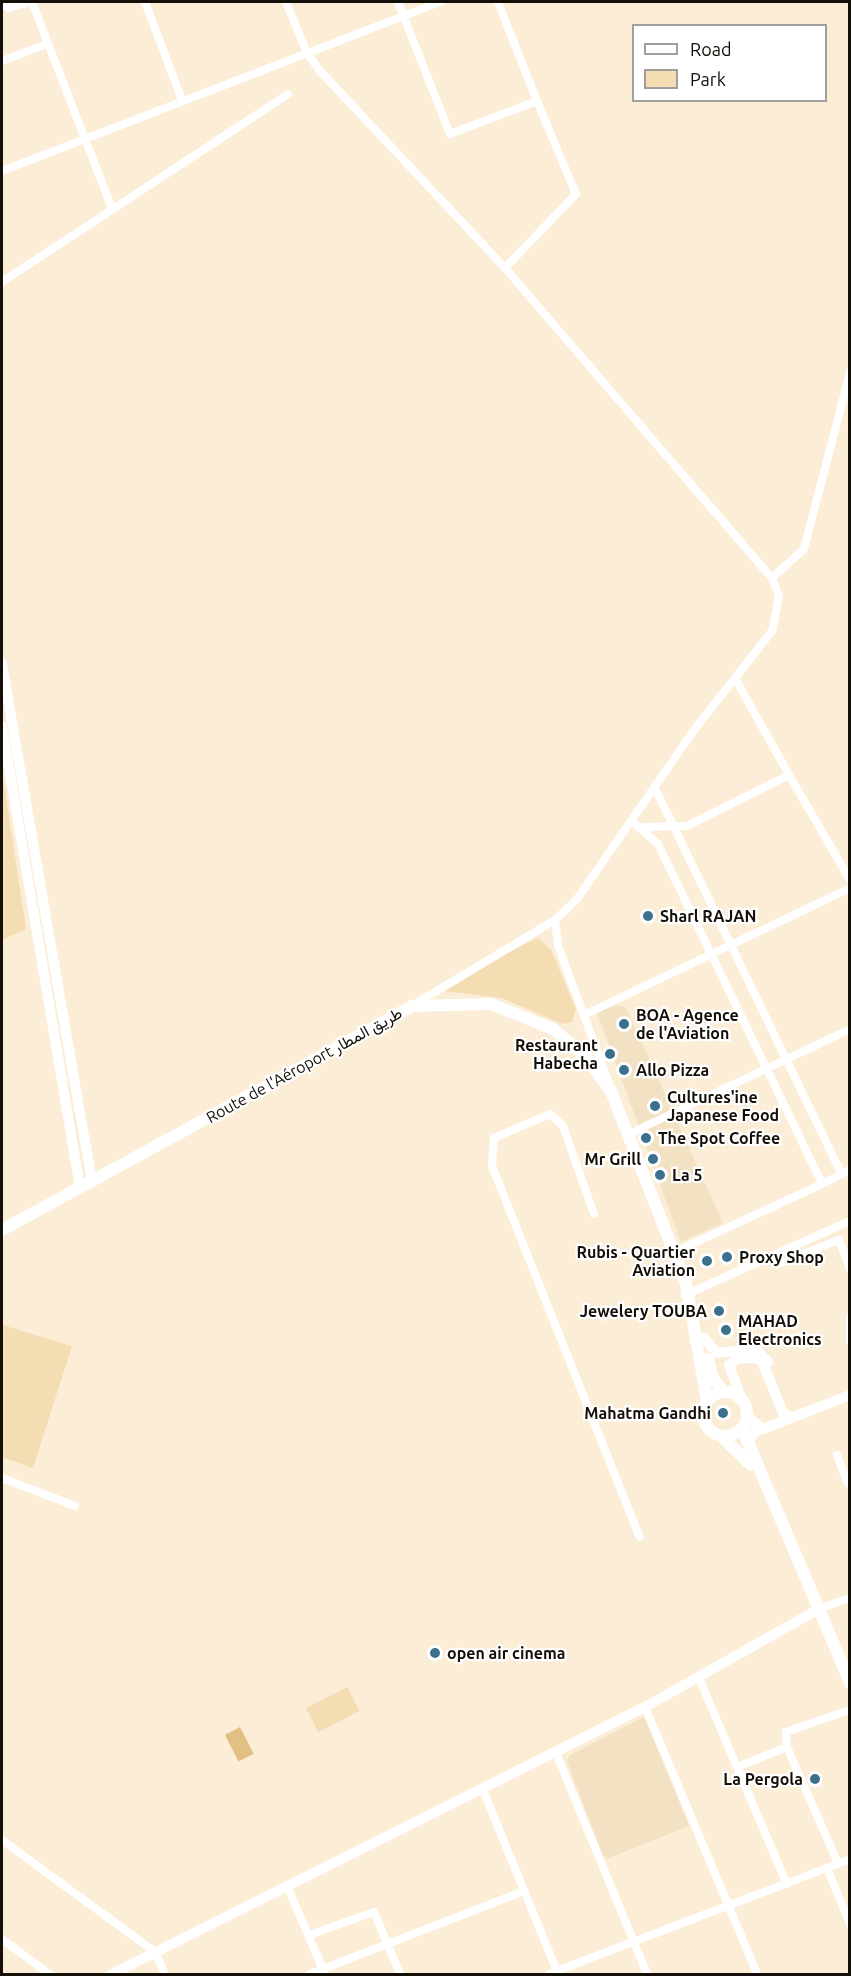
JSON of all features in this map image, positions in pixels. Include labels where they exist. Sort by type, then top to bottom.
[{"type":"main road","name":"Route de l'Aéroport طريق المطار","points":[[2,1230],[412,1006],[469,1001],[533,1018],[572,1042],[611,1091],[675,1251],[704,1338],[712,1377],[724,1392]]},
{"type":"main road","name":"Route de l'Aéroport طريق المطار","points":[[688,1290],[707,1401]]},
{"type":"main road","points":[[771,1497],[741,1450],[705,1423],[707,1401],[724,1392],[741,1398],[747,1441],[771,1497],[819,1609],[849,1683]]},
{"type":"main road","points":[[720,1435],[744,1422]]},
{"type":"main road","points":[[747,1441],[758,1428]]},
{"type":"street","points":[[2,2],[11,8],[31,2],[112,208]]},
{"type":"street","points":[[146,2],[182,100]]},
{"type":"street","points":[[286,2],[306,53],[505,268],[772,578],[779,596],[777,621],[736,680],[654,788],[633,822],[577,899],[555,920],[412,1006]]},
{"type":"street","points":[[398,2],[446,132],[456,133],[537,101]]},
{"type":"street","points":[[2,171],[441,2]]},
{"type":"street","points":[[498,2],[576,194],[505,268]]},
{"type":"street","points":[[2,61],[47,44]]},
{"type":"street","points":[[2,282],[288,94]]},
{"type":"street","points":[[772,578],[804,549],[849,372]]},
{"type":"street","points":[[2,664],[80,1188]]},
{"type":"street","points":[[736,680],[849,880]]},
{"type":"street","points":[[2,726],[92,1182]]},
{"type":"street","points":[[633,822],[644,827],[675,828],[789,775]]},
{"type":"street","points":[[654,788],[787,1061],[846,1172],[675,1251]]},
{"type":"street","points":[[644,827],[714,954],[822,1184]]},
{"type":"street","points":[[584,1015],[849,888]]},
{"type":"street","points":[[555,920],[584,1015],[611,1091]]},
{"type":"street","points":[[629,1134],[787,1061],[849,1029]]},
{"type":"street","points":[[594,1215],[563,1126],[550,1114],[494,1138],[492,1166],[640,1537]]},
{"type":"street","points":[[688,1290],[849,1221]]},
{"type":"street","points":[[778,1264],[839,1240],[849,1269]]},
{"type":"street","points":[[849,1317],[849,1341]]},
{"type":"street","points":[[704,1338],[721,1354],[760,1351],[788,1414],[795,1417]]},
{"type":"street","points":[[741,1398],[729,1365],[738,1358],[761,1359],[784,1415],[795,1417]]},
{"type":"street","points":[[744,1422],[758,1428],[795,1417],[849,1395]]},
{"type":"street","points":[[837,1455],[849,1484]]},
{"type":"street","points":[[2,1478],[75,1506]]},
{"type":"street","points":[[112,1974],[556,1753],[699,1678],[819,1609],[849,1598]]},
{"type":"street","points":[[699,1678],[787,1884]]},
{"type":"street","points":[[645,1707],[757,1974]]},
{"type":"street","points":[[838,1863],[787,1748],[786,1732],[849,1710]]},
{"type":"street","points":[[737,1767],[787,1748]]},
{"type":"street","points":[[556,1753],[647,1974]]},
{"type":"street","points":[[483,1790],[555,1973],[849,1859]]},
{"type":"street","points":[[2,1840],[155,1952],[165,1974]]},
{"type":"street","points":[[827,1868],[849,1924]]},
{"type":"street","points":[[287,1886],[324,1972]]},
{"type":"street","points":[[310,1974],[324,1972],[388,1944],[524,1891]]},
{"type":"street","points":[[309,1935],[371,1911],[400,1974]]},
{"type":"street","points":[[2,1939],[49,1974]]},
{"type":"shaded area","points":[[608,1005],[626,1007],[723,1223],[681,1242],[597,1012]]},
{"type":"shaded area","points":[[644,1717],[689,1826],[609,1858],[603,1856],[567,1761],[570,1755]]},
{"type":"shaded area","points":[[240,1727],[254,1754],[238,1761],[225,1735]]},
{"type":"green space","points":[[2,771],[26,929],[2,940]]},
{"type":"green space","points":[[538,938],[551,950],[576,1009],[572,1022],[563,1024],[502,998],[444,991],[459,976]]},
{"type":"green space","points":[[2,1325],[72,1346],[33,1468],[2,1457]]},
{"type":"green space","points":[[347,1687],[359,1711],[318,1732],[306,1708]]},
{"type":"place","name":"Sharl RAJAN","points":[[648,916]]},
{"type":"place","name":"BOA - Agence de l'Aviation","points":[[624,1024]]},
{"type":"place","name":"Restaurant Habecha","points":[[610,1054]]},
{"type":"place","name":"Allo Pizza","points":[[624,1070]]},
{"type":"place","name":"Cultures'ine Japanese Food","points":[[655,1106]]},
{"type":"place","name":"The Spot Coffee","points":[[646,1138]]},
{"type":"place","name":"Mr Grill","points":[[653,1159]]},
{"type":"place","name":"La 5","points":[[660,1175]]},
{"type":"place","name":"Proxy Shop","points":[[727,1257]]},
{"type":"place","name":"Rubis - Quartier Aviation","points":[[707,1261]]},
{"type":"place","name":"Jewelery TOUBA","points":[[719,1311]]},
{"type":"place","name":"MAHAD Electronics","points":[[726,1330]]},
{"type":"place","name":"Mahatma Gandhi","points":[[723,1413]]},
{"type":"place","name":"open air cinema","points":[[435,1653]]},
{"type":"place","name":"La Pergola","points":[[815,1779]]}]
